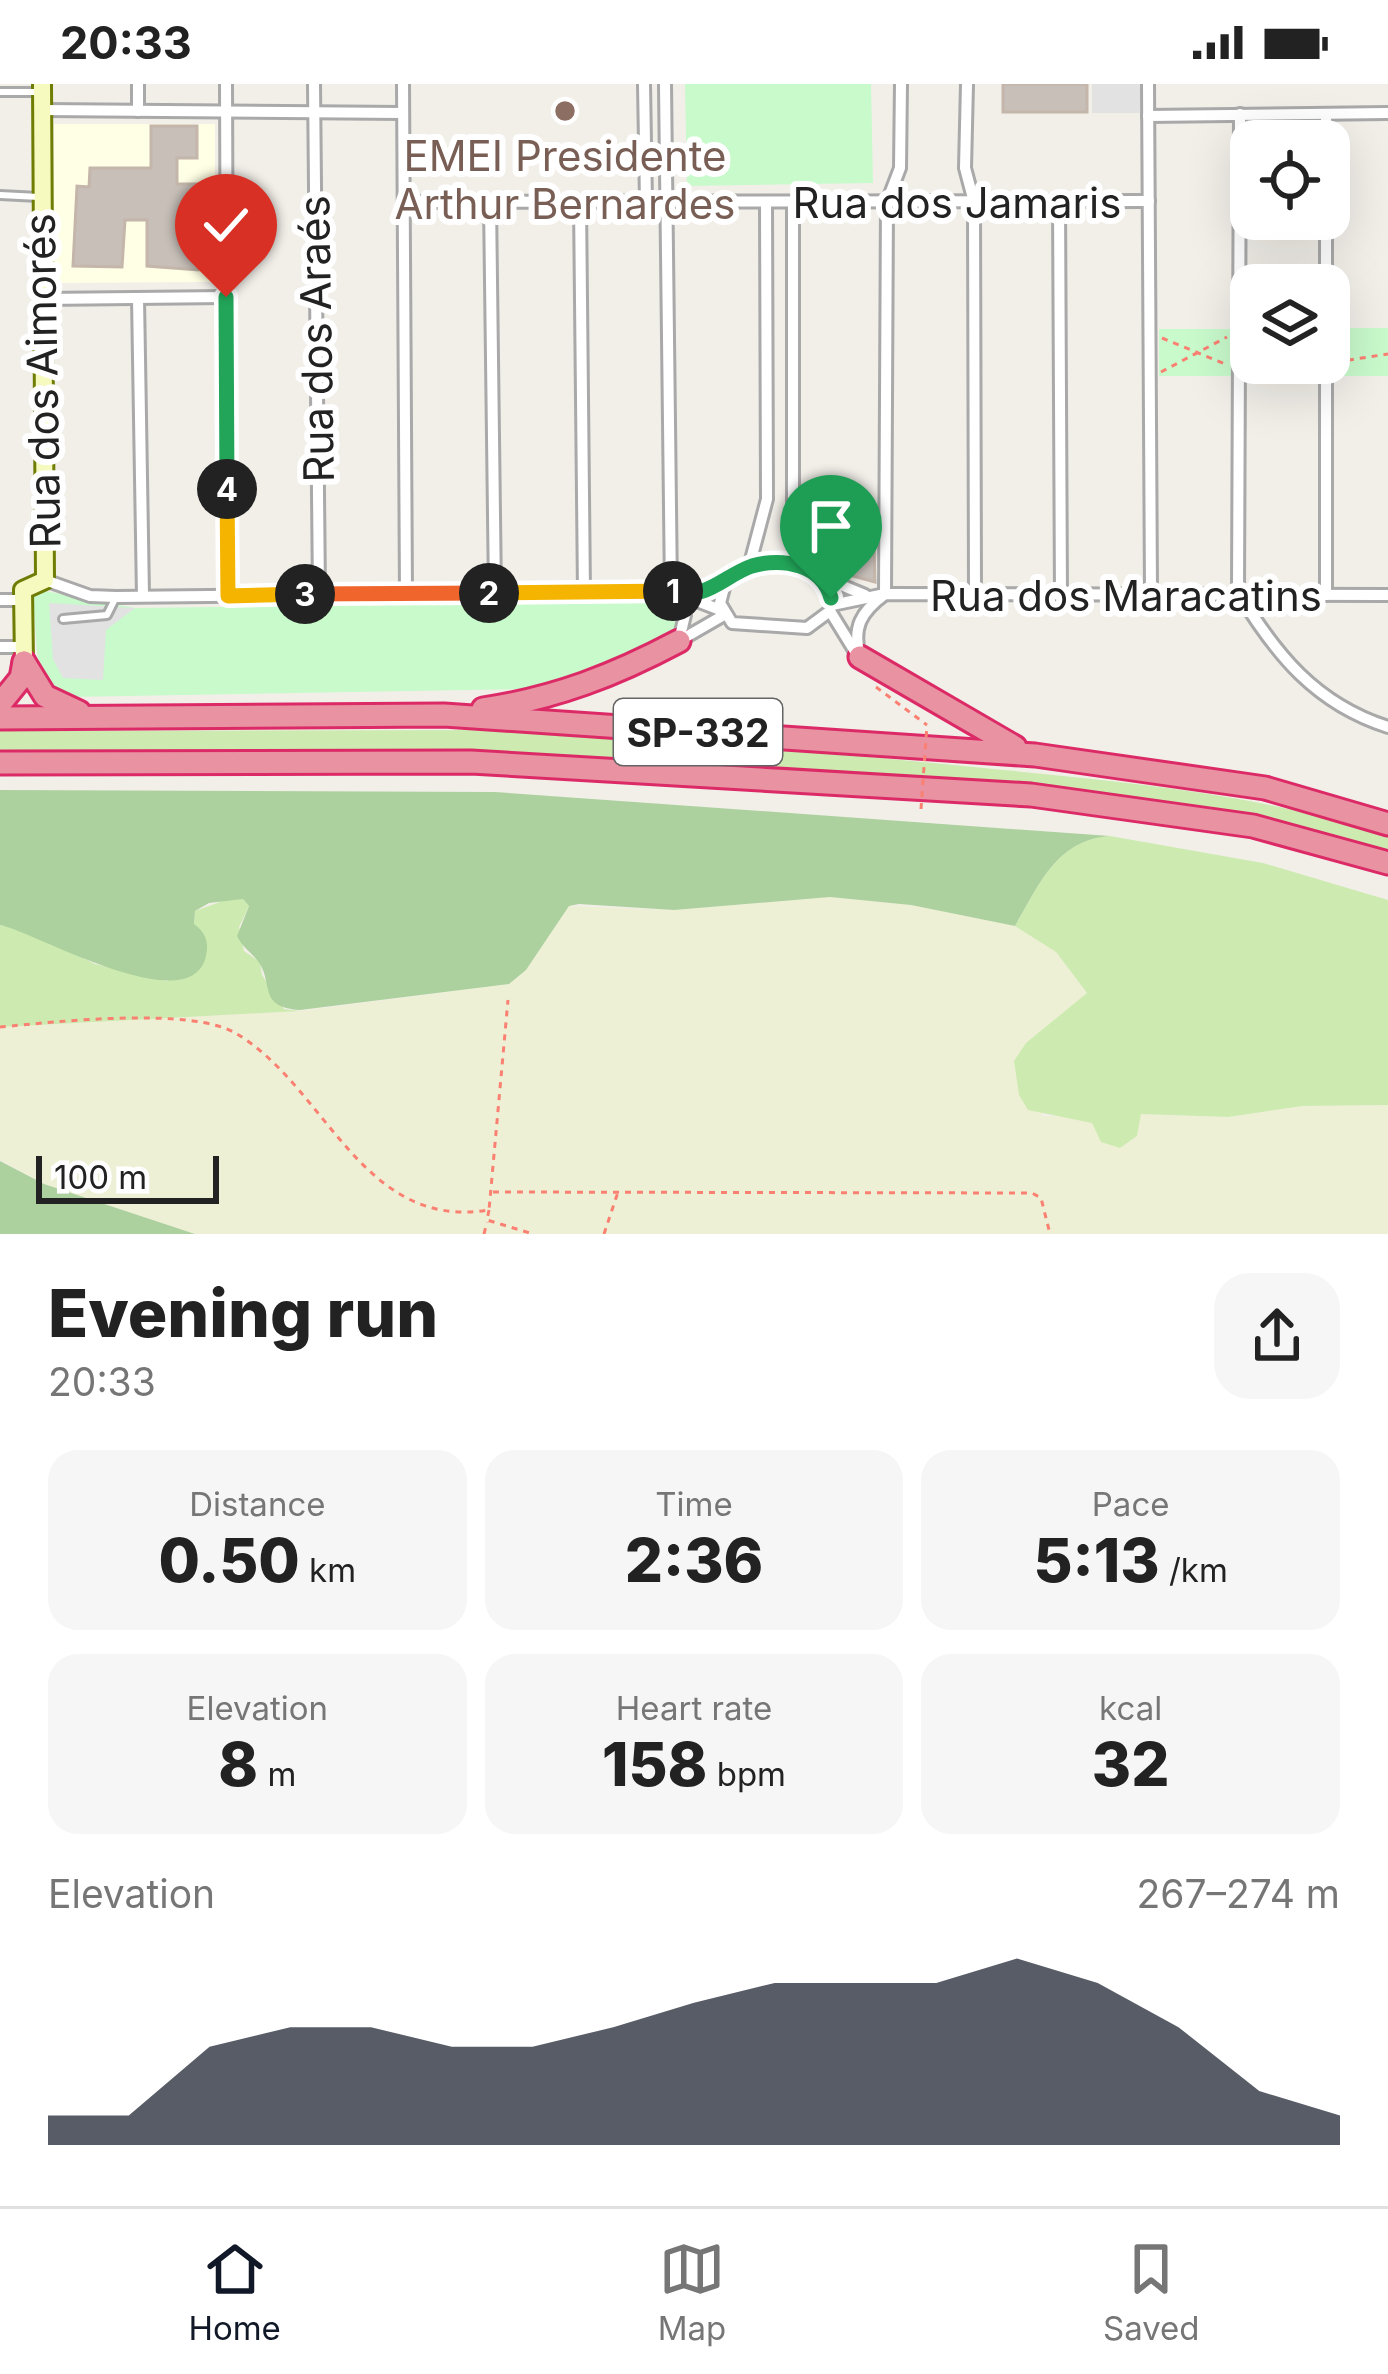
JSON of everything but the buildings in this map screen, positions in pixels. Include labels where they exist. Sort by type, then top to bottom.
[{"type":"highway","points":[[445,715],[536,701],[603,681],[680,641]]},
{"type":"highway","points":[[0,704],[21,678],[24,655]]},
{"type":"highway","points":[[24,655],[45,696],[90,716]]},
{"type":"highway","points":[[860,657],[991,737],[1035,755]]},
{"type":"highway","points":[[211,715],[261,724],[431,722],[580,730],[633,734],[643,744],[630,761],[268,757],[248,763]]},
{"type":"highway","name":"SP-332","points":[[0,718],[445,715],[1035,755],[1265,788],[1388,824]]},
{"type":"highway","name":"SP-332","points":[[0,763],[471,763],[1030,795],[1252,826],[1388,863]]},
{"type":"street","points":[[138,84],[138,111]]},
{"type":"street","points":[[226,84],[228,596]]},
{"type":"street","name":"Rua dos Araés","points":[[314,84],[319,594]]},
{"type":"street","points":[[403,84],[406,595]]},
{"type":"street","points":[[644,84],[646,202]]},
{"type":"street","points":[[665,84],[678,593],[685,615],[680,641]]},
{"type":"street","points":[[860,657],[855,639],[859,620],[885,594],[886,202],[900,168],[902,84]]},
{"type":"street","points":[[967,84],[965,168],[974,202],[975,595]]},
{"type":"street","points":[[1148,84],[1151,591]]},
{"type":"street","points":[[42,95],[138,111],[403,113]]},
{"type":"street","name":"Rua dos Aimorés","points":[[24,655],[23,590],[44,580],[42,95]]},
{"type":"street","points":[[1148,116],[1388,113]]},
{"type":"street","points":[[1326,114],[1326,120]]},
{"type":"street","points":[[1239,264],[1240,115]]},
{"type":"street","points":[[1059,201],[1060,596]]},
{"type":"street","name":"Rua dos Jamaris","points":[[404,202],[1149,201]]},
{"type":"street","points":[[490,202],[495,593]]},
{"type":"street","points":[[580,202],[584,593]]},
{"type":"street","points":[[749,567],[767,500],[766,202]]},
{"type":"street","points":[[793,202],[793,501],[806,566]]},
{"type":"street","points":[[43,299],[226,297]]},
{"type":"street","points":[[138,298],[143,596]]},
{"type":"street","points":[[1239,384],[1238,592],[1268,643],[1309,685],[1348,714],[1388,727]]},
{"type":"street","points":[[1327,595],[1328,384]]},
{"type":"street","points":[[767,500],[793,501]]},
{"type":"street","points":[[44,580],[90,596],[116,597],[678,593],[725,584],[749,567],[806,566],[824,578],[831,608],[860,657]]},
{"type":"street","name":"Rua dos Maracatins","points":[[824,578],[865,595]]},
{"type":"street","points":[[723,613],[725,584]]},
{"type":"street","name":"Rua dos Maracatins","points":[[831,608],[865,595],[885,594],[1060,596],[1151,591],[1388,596]]},
{"type":"street","points":[[678,593],[740,626],[807,628],[831,608]]},
{"type":"street","points":[[0,600],[22,600]]},
{"type":"street","points":[[680,641],[723,613]]},
{"type":"street","points":[[0,647],[24,655]]},
{"type":"lane","points":[[0,92],[42,95]]},
{"type":"lane","points":[[0,196],[39,197]]},
{"type":"lane","points":[[64,619],[107,615],[116,597]]},
{"type":"path","points":[[1150,332],[1230,366]]},
{"type":"path","points":[[1149,378],[1230,336]]},
{"type":"path","points":[[1350,360],[1388,354]]},
{"type":"path","points":[[921,809],[927,725]]},
{"type":"path","points":[[484,1234],[508,1000]]},
{"type":"path","points":[[0,1027],[86,1019],[179,1021],[235,1032],[400,1198],[466,1213],[489,1210]]},
{"type":"path","points":[[491,1192],[1032,1193],[1041,1198],[1050,1234]]},
{"type":"path","points":[[604,1234],[618,1192]]},
{"type":"path","points":[[487,1220],[533,1234]]},
{"type":"shaded area","points":[[1092,84],[1142,84],[1142,113],[1092,113]]},
{"type":"shaded area","points":[[54,124],[215,124],[215,282],[53,283]]},
{"type":"shaded area","points":[[49,603],[135,608],[106,630],[103,680],[63,678],[53,659]]},
{"type":"shaded area","points":[[830,897],[911,905],[1015,926],[1056,952],[1087,993],[1065,1013],[1042,1116],[1075,1116],[1093,1123],[1120,1148],[1137,1136],[1140,1114],[1228,1117],[1302,1106],[1388,1105],[1388,1234],[195,1234],[44,1184],[0,1160],[0,1027],[300,1011],[509,984],[526,970],[569,906],[674,910]]},
{"type":"green space","points":[[685,84],[871,84],[873,183],[687,186]]},
{"type":"green space","points":[[1350,328],[1388,328],[1388,376],[1350,376]]},
{"type":"green space","points":[[1159,329],[1230,329],[1230,376],[1159,376]]},
{"type":"green space","points":[[45,591],[135,608],[659,602],[673,610],[676,626],[664,647],[529,689],[67,697],[47,688],[38,667],[33,595]]},
{"type":"green space","points":[[491,730],[793,750],[1183,790],[1338,821],[1388,837],[1388,854],[1232,812],[1128,796],[978,783],[493,753],[0,753],[0,731]]},
{"type":"green space","points":[[0,790],[495,792],[1110,836],[1092,839],[1063,855],[1015,926],[911,905],[830,897],[674,910],[579,904],[569,906],[526,970],[509,984],[300,1010],[272,999],[262,968],[237,936],[249,906],[243,899],[209,903],[195,911],[194,924],[206,938],[206,956],[194,974],[172,980],[110,968],[0,925]]},
{"type":"green space","points":[[1110,836],[1263,863],[1388,900],[1388,1105],[1302,1106],[1228,1117],[1141,1114],[1137,1136],[1120,1148],[1101,1142],[1092,1123],[1028,1110],[1019,1095],[1014,1061],[1026,1043],[1087,993],[1056,952],[1015,926],[1063,855],[1092,839]]},
{"type":"green space","points":[[228,899],[243,899],[249,906],[239,927],[244,951],[260,962],[262,975],[284,1009],[300,1011],[0,1027],[0,925],[27,930],[95,964],[167,981],[194,924],[195,911]]},
{"type":"green space","points":[[0,1161],[44,1184],[195,1234],[0,1234]]},
{"type":"place","name":"EMEI Presidente Arthur Bernardes","points":[[565,111]]},
{"type":"route","points":[[226,297],[228,596],[671,591],[684,595],[725,584],[749,567],[775,565],[806,566],[824,578],[831,598]]}]
